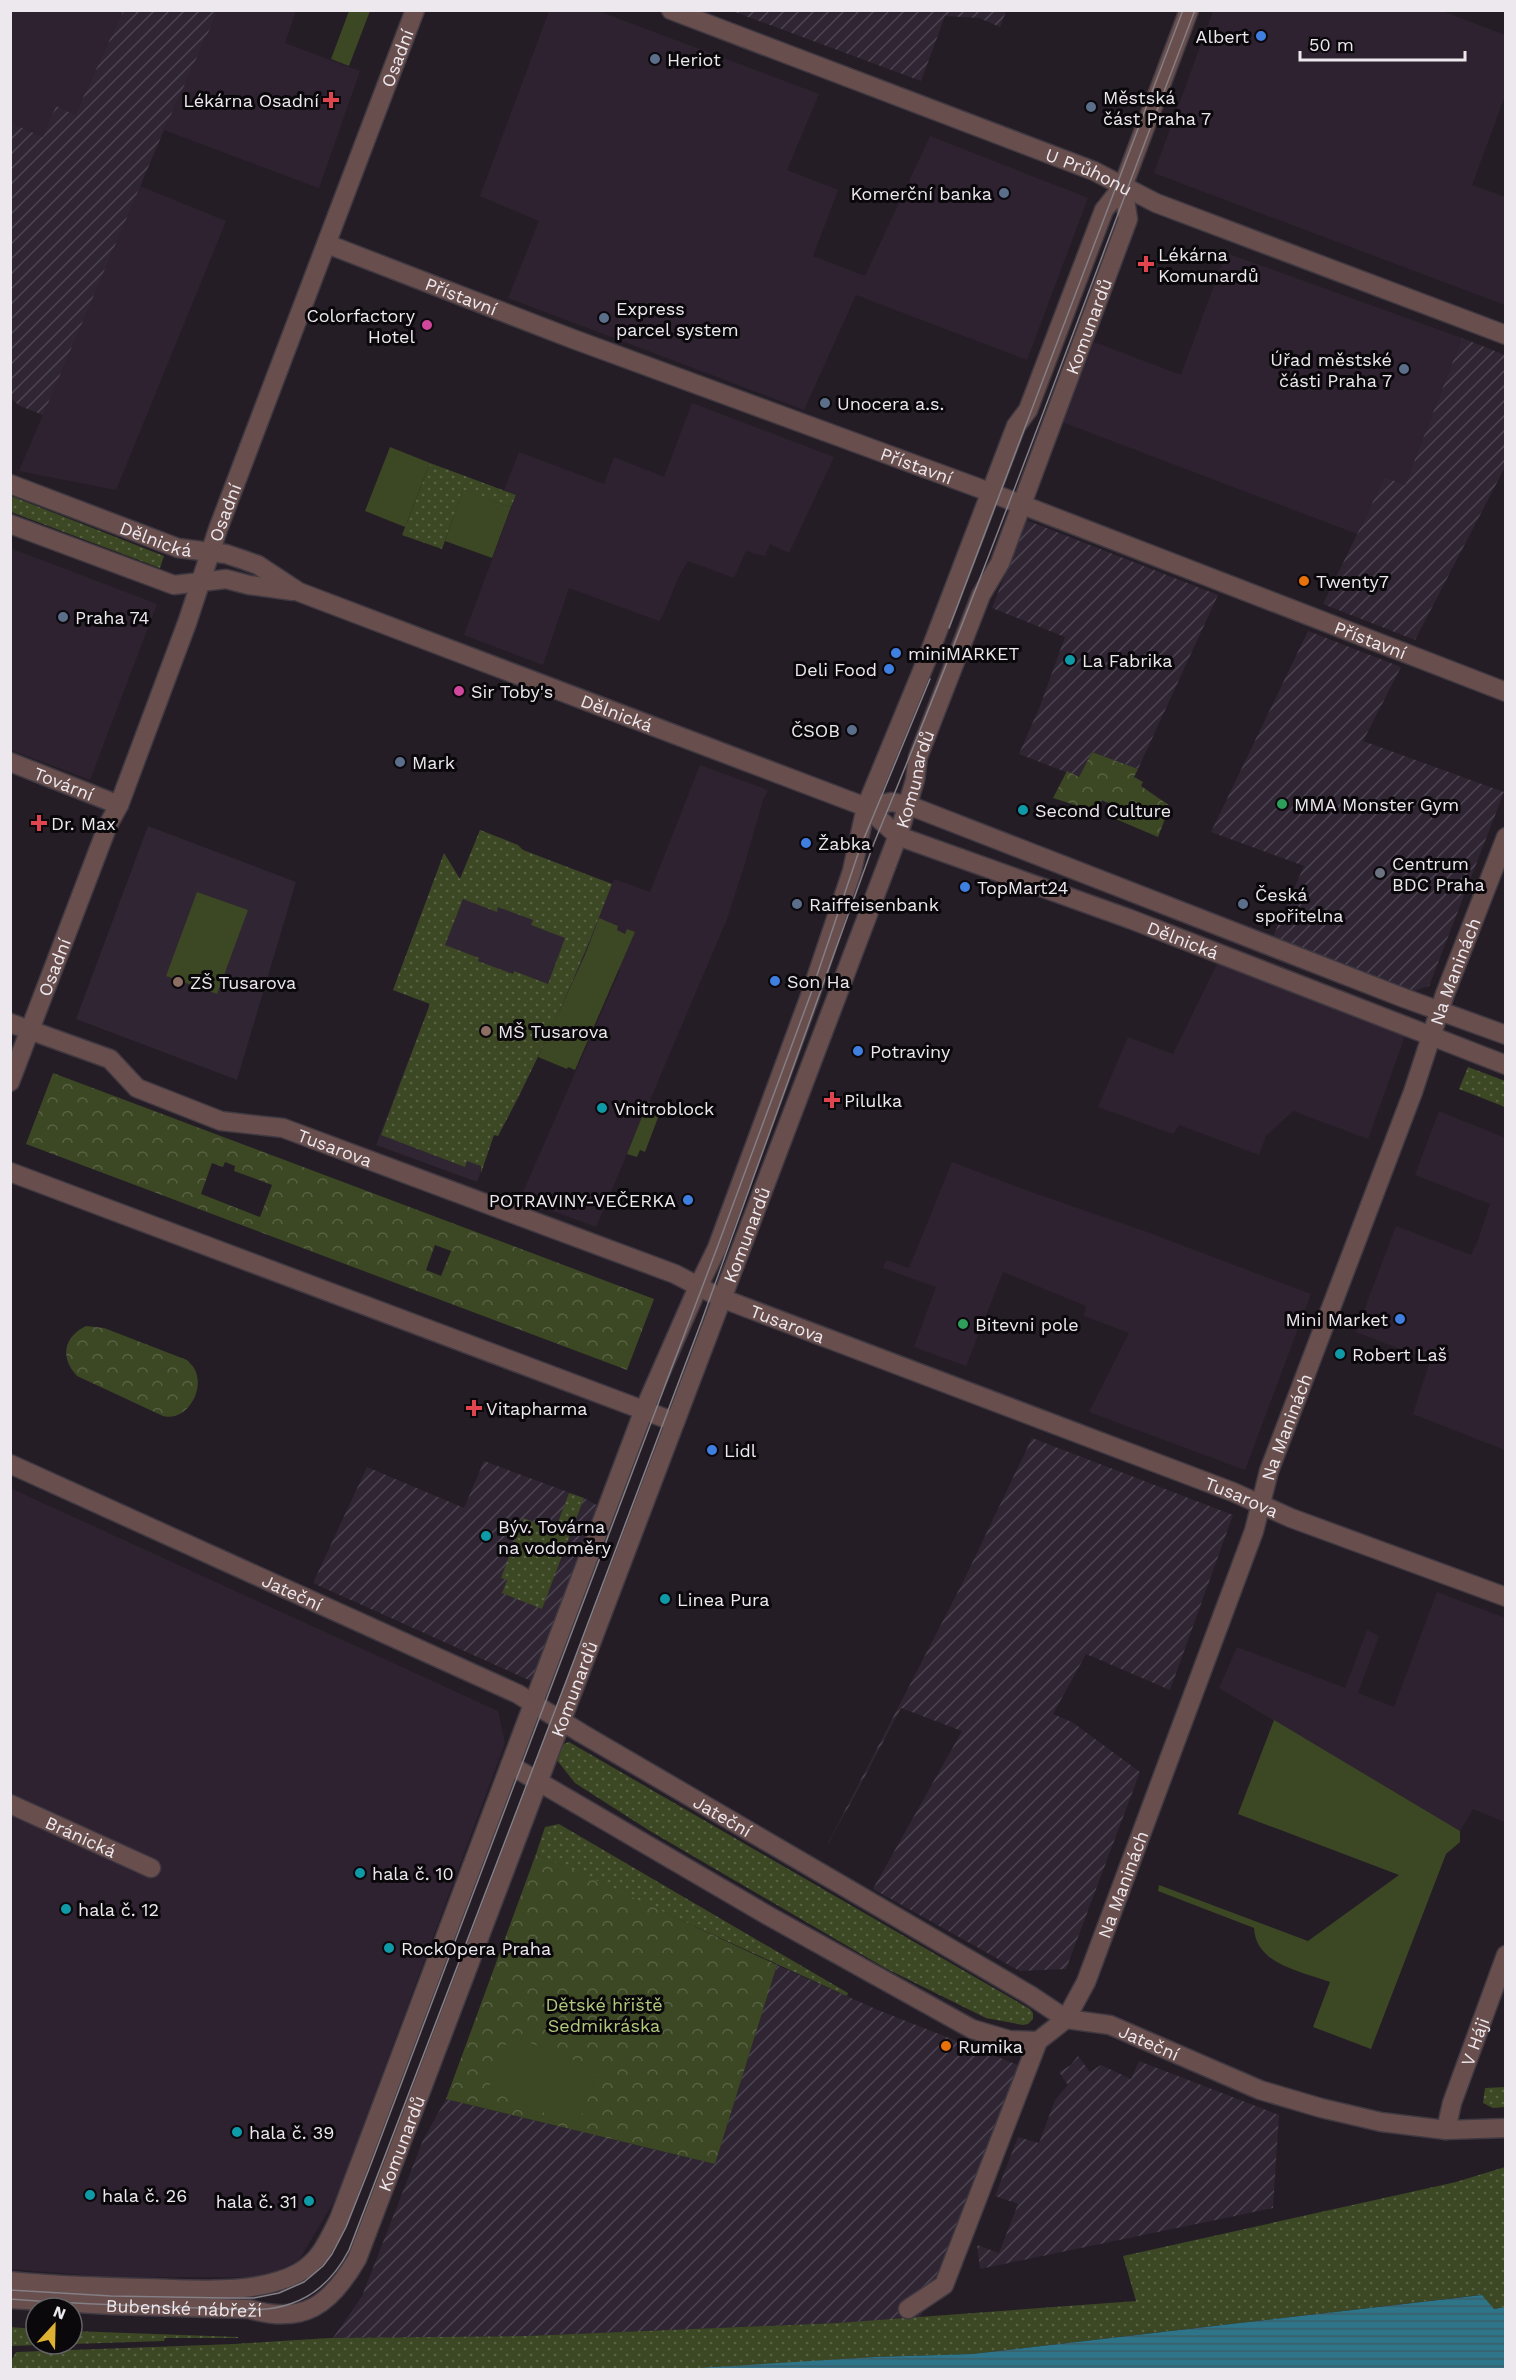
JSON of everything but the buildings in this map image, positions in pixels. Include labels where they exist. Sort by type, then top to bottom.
[{"type":"street","name":"Osadní","points":[[10,1082],[108,825],[119,805],[201,583],[222,518],[415,10]]},
{"type":"street","name":"U Průhonu","points":[[671,10],[1094,171],[1156,203],[1506,335]]},
{"type":"street","name":"Komunardů","points":[[322,2253],[343,2209],[644,1410],[717,1248],[810,996],[852,871],[866,807],[927,659],[1017,426],[1028,410],[1104,210],[1123,186],[1189,10]]},
{"type":"street","name":"Komunardů","points":[[345,2279],[357,2259],[385,2188],[898,836],[915,780],[918,757],[981,595],[1000,563],[1022,505],[1128,219],[1123,186]]},
{"type":"street","name":"Přístavní","points":[[327,244],[573,339],[991,493],[1506,692]]},
{"type":"street","name":"Dělnická","points":[[10,484],[178,548],[226,554],[258,565],[300,592],[866,807],[898,836],[1130,919],[1506,1065]]},
{"type":"street","name":"Dělnická","points":[[10,524],[166,583],[185,585],[226,579],[249,585],[300,592]]},
{"type":"street","name":"Tovární","points":[[10,762],[119,805]]},
{"type":"street","name":"Dělnická","points":[[866,807],[891,802],[908,805],[1506,1035]]},
{"type":"street","name":"Na Maninách","points":[[1066,2019],[1086,1982],[1254,1532],[1269,1471],[1413,1092],[1440,1011],[1506,837]]},
{"type":"street","name":"Tusarova","points":[[10,1023],[110,1059],[137,1088],[221,1121],[283,1128],[675,1274],[721,1298],[1261,1504],[1291,1518],[1506,1597]]},
{"type":"street","points":[[10,1172],[675,1422]]},
{"type":"street","name":"Jateční","points":[[10,1464],[508,1689],[1030,1995],[1066,2019],[1110,2025],[1260,2090],[1321,2108],[1381,2122],[1446,2130],[1506,2128]]},
{"type":"street","points":[[510,1765],[786,1926],[972,2029],[1009,2040],[1038,2041]]},
{"type":"street","name":"Bránická","points":[[10,1804],[151,1868]]},
{"type":"street","name":"V Háji","points":[[1446,2130],[1452,2103],[1506,1955]]},
{"type":"street","points":[[908,2309],[944,2285],[1038,2041],[1066,2019]]},
{"type":"street","name":"Bubenské nábřeží","points":[[10,2281],[49,2286],[197,2289],[258,2286],[297,2274],[322,2253]]},
{"type":"street","name":"Bubenské nábřeží","points":[[10,2299],[110,2306],[249,2309],[271,2315],[286,2315],[302,2312],[317,2305],[333,2294],[345,2279]]},
{"type":"shaded area","points":[[1006,10],[1000,27],[979,18],[945,16],[921,81],[732,11]]},
{"type":"shaded area","points":[[11,11],[123,11],[75,115],[43,137],[11,123]]},
{"type":"shaded area","points":[[123,11],[218,11],[164,130],[43,415],[20,406],[11,399],[11,123],[43,137],[56,106],[75,115]]},
{"type":"shaded area","points":[[218,11],[296,11],[285,43],[360,71],[319,188],[164,130]]},
{"type":"shaded area","points":[[549,11],[598,11],[819,94],[787,170],[838,190],[813,256],[865,276],[930,136],[1088,198],[1027,360],[856,295],[804,410],[508,298],[539,221],[480,196]]},
{"type":"shaded area","points":[[1213,11],[1442,11],[1505,35],[1505,96],[1472,185],[1505,197],[1505,305],[1154,173]]},
{"type":"shaded area","points":[[140,186],[226,221],[116,490],[19,471]]},
{"type":"shaded area","points":[[1226,253],[1462,338],[1405,485],[1385,477],[1357,534],[1062,422],[1094,342],[1181,375]]},
{"type":"shaded area","points":[[1462,338],[1505,355],[1505,467],[1415,640],[1323,604],[1385,477],[1405,485]]},
{"type":"shaded area","points":[[692,403],[834,457],[789,553],[770,544],[765,556],[746,551],[734,578],[688,561],[659,621],[569,588],[543,665],[464,635],[516,495],[504,490],[519,452],[604,484],[614,457],[664,477]]},
{"type":"shaded area","points":[[1026,520],[1218,595],[1138,769],[1092,752],[1079,777],[1019,754],[1040,706],[1065,637],[992,608]]},
{"type":"shaded area","points":[[10,548],[157,604],[90,780],[11,750]]},
{"type":"shaded area","points":[[1308,631],[1401,667],[1363,741],[1504,792],[1429,986],[1408,993],[1272,939],[1304,866],[1211,832]]},
{"type":"shaded area","points":[[700,765],[768,790],[727,919],[596,1227],[520,1199],[620,970],[585,955],[614,879],[650,892]]},
{"type":"shaded area","name":"ZŠ Tusarova","points":[[148,826],[296,882],[237,1080],[76,1019]]},
{"type":"shaded area","name":"MŠ Tusarova","points":[[480,830],[518,845],[523,850],[612,884],[585,955],[517,1101],[498,1136],[494,1135],[477,1182],[376,1145],[430,1004],[393,990],[444,853],[460,879]]},
{"type":"shaded area","points":[[1219,960],[1406,1033],[1368,1139],[1293,1111],[1266,1136],[1259,1155],[1179,1125],[1173,1134],[1098,1107],[1128,1037],[1173,1054]]},
{"type":"shaded area","points":[[1439,1111],[1505,1138],[1505,1450],[1413,1414],[1430,1361],[1356,1332],[1396,1226],[1471,1255],[1477,1243],[1490,1204],[1415,1175]]},
{"type":"shaded area","points":[[952,1162],[1311,1294],[1245,1470],[1089,1412],[1129,1333],[1084,1316],[1086,1306],[1003,1272],[966,1366],[914,1347],[936,1287],[883,1268],[886,1260],[909,1268]]},
{"type":"shaded area","points":[[1032,1438],[1233,1515],[1170,1690],[1086,1654],[1053,1714],[1072,1722],[1140,1772],[1066,1969],[1020,1971],[873,1889],[962,1731],[901,1708],[826,1847],[963,1582]]},
{"type":"shaded area","points":[[484,1461],[584,1498],[600,1507],[531,1681],[313,1583],[367,1467],[464,1508]]},
{"type":"shaded area","points":[[10,1488],[498,1711],[505,1743],[336,2198],[299,2260],[265,2277],[106,2277],[11,2269]]},
{"type":"shaded area","points":[[1437,1592],[1505,1618],[1505,1822],[1473,1809],[1460,1831],[1219,1688],[1237,1647],[1345,1688],[1367,1630],[1379,1636],[1358,1693],[1394,1707]]},
{"type":"shaded area","points":[[777,1965],[878,2010],[1018,2065],[920,2318],[526,2336],[333,2338],[362,2296],[423,2140],[446,2099],[715,2164]]},
{"type":"shaded area","points":[[1078,2056],[1090,2072],[1101,2065],[1131,2079],[1139,2061],[1279,2115],[1273,2208],[980,2269],[977,2245],[999,2253],[1018,2204],[995,2196],[1018,2137],[1039,2143],[1055,2100],[1068,2085],[1059,2072],[1071,2065]]},
{"type":"green space","points":[[349,11],[370,11],[349,66],[331,59]]},
{"type":"green space","points":[[390,447],[430,463],[405,527],[365,511]]},
{"type":"green space","points":[[430,463],[516,495],[511,507],[463,491],[442,549],[402,535]]},
{"type":"green space","points":[[463,490],[511,507],[492,558],[445,541]]},
{"type":"green space","points":[[11,496],[164,556],[160,568],[11,512]]},
{"type":"green space","points":[[1092,752],[1138,769],[1134,777],[1143,782],[1141,786],[1170,806],[1158,837],[1111,817],[1115,806],[1102,800],[1097,812],[1053,798],[1067,771],[1079,777]]},
{"type":"green space","name":"MŠ Tusarova","points":[[480,830],[518,845],[523,850],[612,884],[559,1012],[498,1136],[494,1135],[481,1173],[481,1166],[467,1161],[465,1167],[381,1135],[430,1004],[393,990],[444,853],[460,879]],"holes":[[[463,899],[497,912],[498,907],[533,920],[531,925],[565,938],[548,984],[478,961],[479,958],[445,945]]]},
{"type":"green space","points":[[197,892],[248,910],[217,994],[166,976]]},
{"type":"green space","points":[[599,918],[618,926],[617,930],[625,934],[627,929],[635,932],[575,1070],[568,1067],[567,1069],[538,1057],[585,955]]},
{"type":"green space","points":[[1468,1067],[1505,1081],[1505,1107],[1459,1089]]},
{"type":"green space","points":[[53,1073],[654,1299],[627,1370],[26,1144]],"holes":[[[225,1162],[235,1166],[234,1171],[272,1185],[260,1217],[201,1194],[212,1163],[223,1167]],[[435,1245],[451,1251],[441,1276],[426,1270]]]},
{"type":"green space","points":[[648,1102],[662,1107],[645,1152],[640,1150],[637,1157],[627,1154]]},
{"type":"green space","points":[[86,1326],[104,1328],[187,1360],[196,1371],[198,1383],[190,1405],[178,1415],[163,1416],[77,1376],[68,1362],[66,1348],[72,1336]]},
{"type":"green space","points":[[569,1493],[584,1498],[542,1609],[502,1593],[507,1580],[501,1578],[523,1518],[555,1530]]},
{"type":"green space","points":[[1274,1720],[1460,1831],[1460,1842],[1446,1854],[1371,2049],[1313,2027],[1330,1982],[1294,1970],[1271,1958],[1263,1951],[1254,1928],[1158,1891],[1159,1885],[1308,1941],[1399,1875],[1238,1814]]},
{"type":"green space","points":[[569,1742],[1030,2009],[1033,2019],[1023,2025],[986,2018],[885,1968],[650,1831],[575,1783],[556,1759],[561,1745]]},
{"type":"green space","points":[[559,1824],[848,1993],[847,1996],[536,1854],[545,1827]]},
{"type":"green space","name":"Dětské hřiště Sedmikráska","points":[[536,1854],[777,1965],[715,2164],[446,2099]]},
{"type":"green space","points":[[510,2035],[599,2070],[577,2126],[488,2090]]},
{"type":"green space","points":[[1505,2087],[1505,2107],[1493,2108],[1483,2103],[1485,2088]]},
{"type":"green space","points":[[1505,2167],[1505,2307],[1494,2309],[1481,2295],[972,2354],[875,2357],[720,2368],[11,2370],[10,2363],[16,2352],[24,2352],[24,2356],[84,2356],[84,2350],[329,2338],[526,2336],[837,2323],[1136,2301],[1123,2256],[1456,2182]]},
{"type":"green space","points":[[10,2327],[24,2328],[24,2346],[11,2346]]},
{"type":"green space","points":[[84,2331],[238,2337],[165,2338],[164,2341],[84,2344]]},
{"type":"water","points":[[1482,2295],[1494,2309],[1505,2307],[1505,2369],[683,2369],[875,2357],[972,2354]]},
{"type":"tram line","points":[[949,628],[1183,10]]},
{"type":"tram line","points":[[10,2299],[128,2306],[268,2309],[290,2304],[318,2290],[332,2276],[349,2250],[702,1320],[874,843],[998,532],[1195,10]]},
{"type":"tram line","points":[[10,2290],[111,2296],[254,2298],[279,2293],[304,2282],[323,2266],[332,2254],[346,2227],[369,2169],[717,1248],[810,996],[860,848],[930,679]]},
{"type":"place","name":"Albert","points":[[1261,36]]},
{"type":"place","name":"Heriot","points":[[655,59]]},
{"type":"place","name":"Lékárna Osadní","points":[[331,100]]},
{"type":"place","name":"Městská část Praha 7","points":[[1091,107]]},
{"type":"place","name":"Komerční banka","points":[[1004,193]]},
{"type":"place","name":"Lékárna Komunardů","points":[[1146,264]]},
{"type":"place","name":"Express parcel system","points":[[604,318]]},
{"type":"place","name":"Colorfactory Hotel","points":[[427,325]]},
{"type":"place","name":"Úřad městské části Praha 7","points":[[1404,369]]},
{"type":"place","name":"Unocera a.s.","points":[[825,403]]},
{"type":"place","name":"Twenty7","points":[[1304,581]]},
{"type":"place","name":"Praha 74","points":[[63,617]]},
{"type":"place","name":"miniMARKET","points":[[896,653]]},
{"type":"place","name":"La Fabrika","points":[[1070,660]]},
{"type":"place","name":"Deli Food","points":[[889,669]]},
{"type":"place","name":"Sir Toby's","points":[[459,691]]},
{"type":"place","name":"ČSOB","points":[[852,730]]},
{"type":"place","name":"Mark","points":[[400,762]]},
{"type":"place","name":"MMA Monster Gym","points":[[1282,804]]},
{"type":"place","name":"Second Culture","points":[[1023,810]]},
{"type":"place","name":"Dr. Max","points":[[39,823]]},
{"type":"place","name":"Žabka","points":[[806,843]]},
{"type":"place","name":"Centrum BDC Praha","points":[[1380,873]]},
{"type":"place","name":"TopMart24","points":[[965,887]]},
{"type":"place","name":"Raiffeisenbank","points":[[797,904]]},
{"type":"place","name":"Česká spořitelna","points":[[1243,904]]},
{"type":"place","name":"Son Ha","points":[[775,981]]},
{"type":"place","name":"ZŠ Tusarova","points":[[178,982]]},
{"type":"place","name":"MŠ Tusarova","points":[[486,1031]]},
{"type":"place","name":"Potraviny","points":[[858,1051]]},
{"type":"place","name":"Pilulka","points":[[832,1100]]},
{"type":"place","name":"Vnitroblock","points":[[602,1108]]},
{"type":"place","name":"POTRAVINY-VEČERKA","points":[[688,1200]]},
{"type":"place","name":"Mini Market","points":[[1400,1319]]},
{"type":"place","name":"Bitevni pole","points":[[963,1324]]},
{"type":"place","name":"Robert Laš","points":[[1340,1354]]},
{"type":"place","name":"Vitapharma","points":[[474,1408]]},
{"type":"place","name":"Lidl","points":[[712,1450]]},
{"type":"place","name":"Býv. Továrna na vodoměry","points":[[486,1536]]},
{"type":"place","name":"Linea Pura","points":[[665,1599]]},
{"type":"place","name":"hala č. 10","points":[[360,1873]]},
{"type":"place","name":"hala č. 12","points":[[66,1909]]},
{"type":"place","name":"RockOpera Praha","points":[[389,1948]]},
{"type":"place","name":"Rumika","points":[[946,2046]]},
{"type":"place","name":"hala č. 39","points":[[237,2132]]},
{"type":"place","name":"hala č. 26","points":[[90,2195]]},
{"type":"place","name":"hala č. 31","points":[[309,2201]]}]
